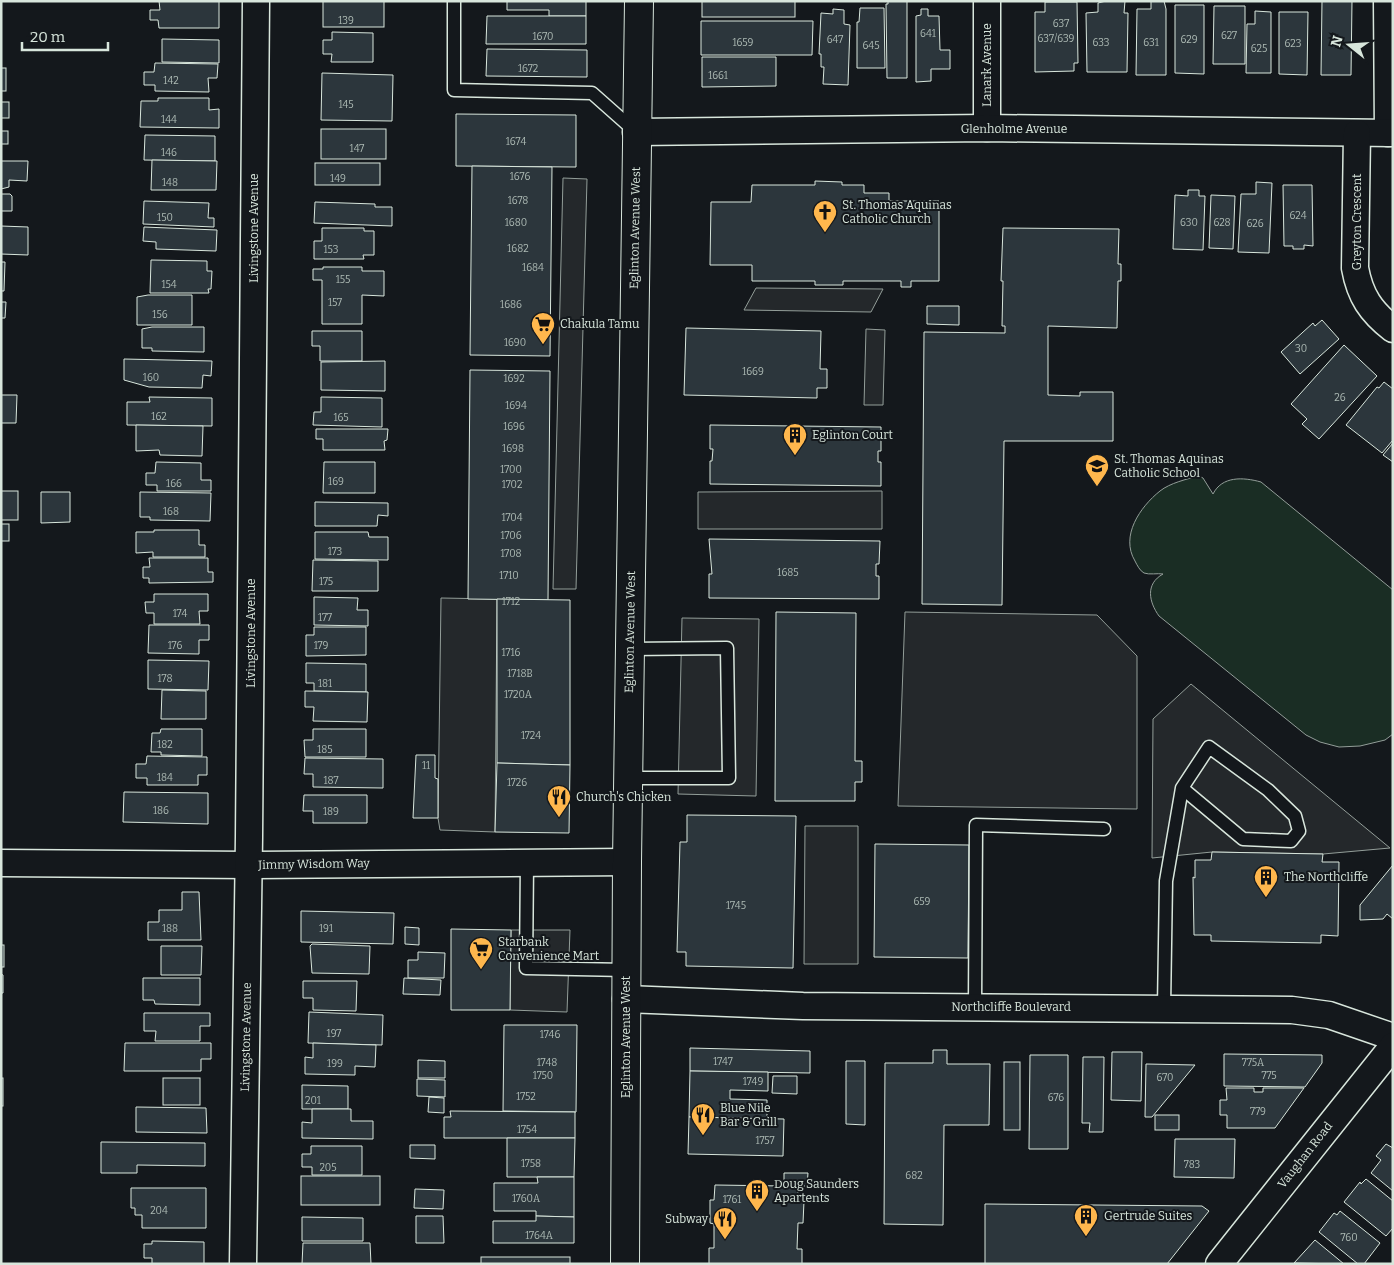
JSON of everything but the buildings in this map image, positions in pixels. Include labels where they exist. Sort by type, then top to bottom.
[{"type":"main road","name":"Eglinton Avenue West","points":[[625,1264],[629,649],[639,1]]},
{"type":"street","name":"Livingstone Avenue","points":[[243,1264],[249,865],[256,1]]},
{"type":"street","name":"Lanark Avenue","points":[[987,1],[987,128]]},
{"type":"street","points":[[1387,1],[1390,133]]},
{"type":"street","name":"Glenholme Avenue","points":[[636,132],[987,128],[1390,133]]},
{"type":"street","name":"Greyton Crescent","points":[[1357,133],[1355,268],[1358,285],[1365,301],[1380,319],[1393,329]]},
{"type":"street","name":"Jimmy Wisdom Way","points":[[1,863],[249,865],[627,862]]},
{"type":"street","name":"Northcliffe Boulevard","points":[[626,999],[803,1006],[1164,1007],[1315,1012],[1352,1022],[1393,1037]]},
{"type":"street","name":"Vaughan Road","points":[[1219,1264],[1393,1046]]},
{"type":"lane","points":[[454,1],[454,90],[592,93],[636,132]]},
{"type":"lane","points":[[628,778],[729,778],[728,648],[629,649]]},
{"type":"lane","points":[[1164,1007],[1166,881],[1182,788],[1210,747],[1268,790],[1295,816],[1300,831],[1291,842],[1243,839],[1182,788]]},
{"type":"lane","points":[[975,1007],[976,825],[1104,829]]},
{"type":"lane","points":[[527,862],[526,968],[626,970]]},
{"type":"green space","points":[[1199,476],[1203,478],[1213,494],[1222,484],[1234,479],[1261,482],[1393,590],[1393,734],[1385,740],[1360,746],[1339,747],[1320,742],[1306,735],[1159,616],[1150,594],[1153,583],[1163,574],[1146,574],[1140,569],[1131,551],[1131,532],[1139,514],[1160,491],[1184,480]]},
{"type":"shaded area","points":[[563,178],[587,179],[576,589],[553,589]]},
{"type":"shaded area","points":[[756,288],[883,289],[871,312],[744,310]]},
{"type":"shaded area","points":[[866,329],[885,330],[883,405],[864,405]]},
{"type":"shaded area","points":[[882,491],[882,529],[698,529],[698,492]]},
{"type":"shaded area","points":[[441,598],[497,599],[495,832],[440,830],[438,818]]},
{"type":"shaded area","points":[[905,612],[1097,615],[1137,656],[1137,809],[898,806]]},
{"type":"shaded area","points":[[682,618],[759,619],[756,796],[678,794]]},
{"type":"shaded area","points":[[1191,684],[1390,848],[1323,854],[1212,852],[1152,858],[1153,719]]},
{"type":"shaded area","points":[[805,826],[858,826],[858,964],[804,964]]},
{"type":"shaded area","points":[[511,930],[570,930],[567,1012],[510,1010]]},
{"type":"place","name":"St. Thomas Aquinas Catholic Church","points":[[825,233]]},
{"type":"place","name":"Chakula Tamu","points":[[543,345]]},
{"type":"place","name":"Eglinton Court","points":[[795,456]]},
{"type":"place","name":"St. Thomas Aquinas Catholic School","points":[[1097,487]]},
{"type":"place","name":"Church's Chicken","points":[[559,818]]},
{"type":"place","name":"The Northcliffe","points":[[1266,898]]},
{"type":"place","name":"Starbank Convenience Mart","points":[[481,970]]},
{"type":"place","name":"Blue Nile Bar & Grill","points":[[703,1136]]},
{"type":"place","name":"Doug Saunders Apartents","points":[[757,1212]]},
{"type":"place","name":"Gertrude Suites","points":[[1086,1237]]},
{"type":"place","name":"Subway","points":[[725,1240]]}]
